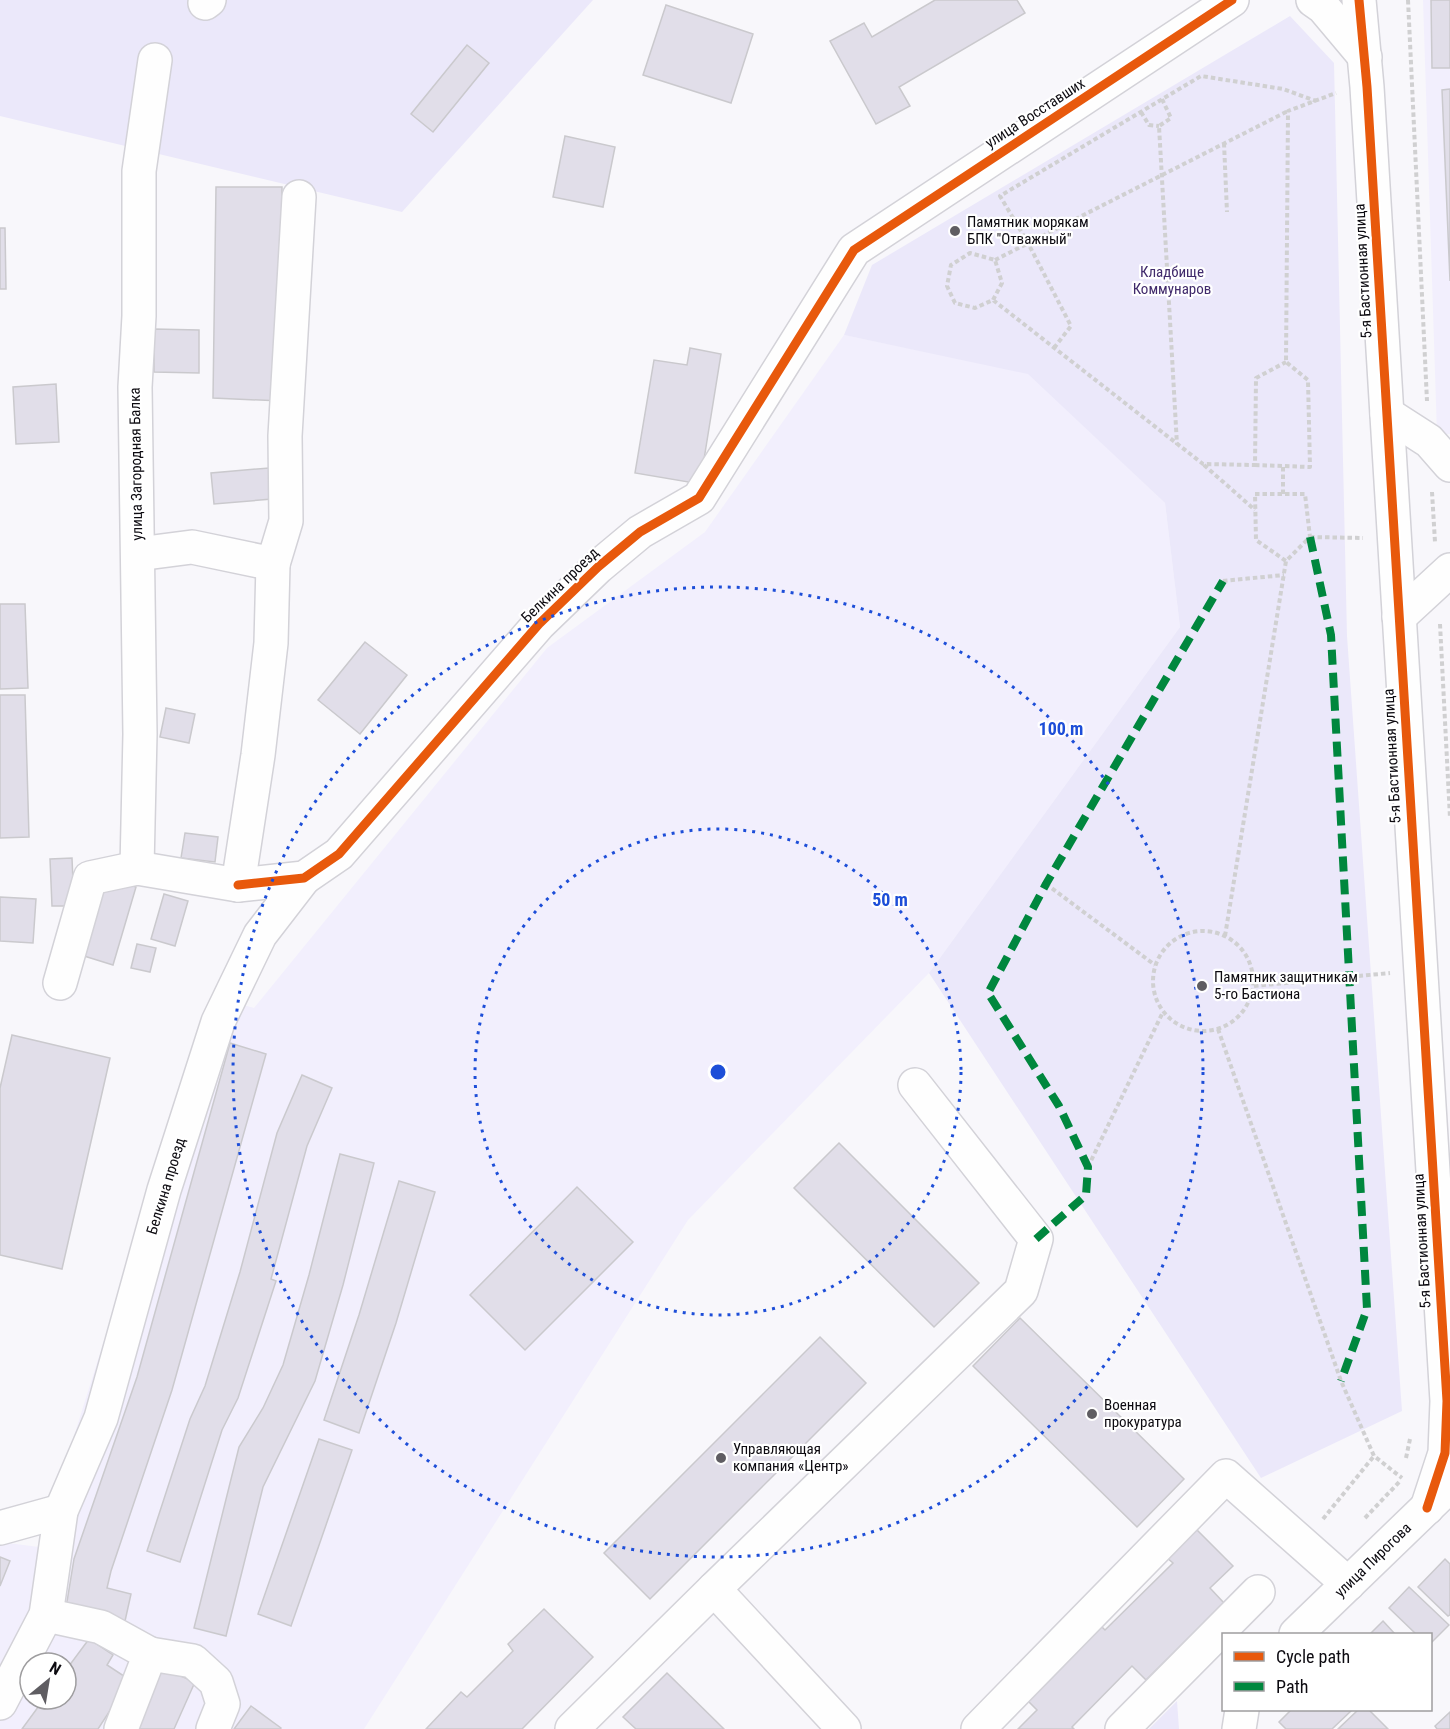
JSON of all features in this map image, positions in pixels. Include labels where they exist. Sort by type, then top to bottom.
[{"type":"street","name":"улица Восставших","points":[[854,250],[1232,0]]},
{"type":"street","points":[[1314,0],[1323,7],[1365,57]]},
{"type":"street","name":"5-я Бастионная улица","points":[[1359,0],[1365,57],[1448,1403],[1445,1453],[1427,1508]]},
{"type":"street","name":"улица Загородная Балка","points":[[137,868],[140,734],[135,387],[139,316],[139,171],[155,60]]},
{"type":"street","points":[[238,885],[258,754],[271,644],[273,564],[286,521],[285,436],[299,197]]},
{"type":"street","name":"Белкина проезд","points":[[0,1702],[46,1615],[62,1511],[101,1418],[164,1190],[218,1022],[260,935],[304,878],[339,854],[539,624],[598,567],[640,532],[699,498],[854,250]]},
{"type":"street","points":[[1387,414],[1429,441],[1450,465]]},
{"type":"street","points":[[138,554],[192,547],[273,564]]},
{"type":"street","points":[[1399,617],[1450,570]]},
{"type":"street","name":"Белкина проезд","points":[[137,868],[238,885],[304,878]]},
{"type":"street","points":[[60,983],[90,878],[137,868]]},
{"type":"street","points":[[572,1729],[1020,1291],[1036,1239],[915,1085]]},
{"type":"street","points":[[978,1729],[1226,1476],[1348,1584]]},
{"type":"street","name":"улица Пирогова","points":[[1298,1633],[1450,1485]]},
{"type":"street","points":[[0,1528],[62,1511]]},
{"type":"street","points":[[714,1589],[844,1729]]},
{"type":"street","points":[[1122,1729],[1258,1592]]},
{"type":"street","points":[[46,1615],[101,1627],[150,1654],[193,1661],[216,1682],[223,1704],[213,1729]]},
{"type":"street","points":[[121,1729],[150,1654]]},
{"type":"street","points":[[1239,1729],[1242,1711]]},
{"type":"path","points":[[1054,348],[1071,326],[1028,243],[1000,196],[1202,76],[1283,89],[1316,101]]},
{"type":"path","points":[[995,260],[1002,284],[993,300],[975,308],[955,303],[947,286],[951,265],[970,253],[995,260],[1288,111],[1338,93]]},
{"type":"path","points":[[1141,112],[1149,125],[1159,126],[1170,118],[1162,99]]},
{"type":"path","points":[[1286,362],[1288,111]]},
{"type":"path","points":[[1159,126],[1177,445]]},
{"type":"path","points":[[1224,144],[1227,212]]},
{"type":"path","points":[[993,300],[1203,464],[1255,510]]},
{"type":"path","points":[[1255,465],[1256,378],[1286,362]]},
{"type":"path","points":[[1203,464],[1310,466],[1308,380],[1286,362]]},
{"type":"path","points":[[1283,467],[1283,494]]},
{"type":"path","points":[[1286,561],[1257,540],[1255,494],[1305,494],[1310,537]]},
{"type":"path","points":[[1225,936],[1286,561],[1310,537],[1372,538]]},
{"type":"path","points":[[1223,581],[1284,575]]},
{"type":"path","points":[[1046,884],[1155,965]]},
{"type":"path","points":[[1209,931],[1225,936],[1238,945],[1247,957],[1254,986],[1250,1000],[1232,1023],[1218,1029],[1203,1032],[1174,1023],[1163,1012],[1156,998],[1153,982],[1155,965],[1163,951],[1176,939],[1192,932],[1209,931]]},
{"type":"path","points":[[1254,986],[1396,973]]},
{"type":"path","points":[[1088,1167],[1163,1012]]},
{"type":"path","points":[[1218,1029],[1341,1381],[1374,1456],[1402,1478]]},
{"type":"shaded area","points":[[1423,0],[1450,0],[1450,434],[1437,435]]},
{"type":"shaded area","points":[[844,335],[1028,373],[1165,503],[1180,627],[929,973],[688,1220],[364,1729],[0,1729],[0,1542],[39,1547],[206,1017],[219,998],[254,1008],[547,648],[705,532]]},
{"type":"green space","points":[[0,0],[593,0],[402,212],[0,116]]},
{"type":"green space","name":"Кладбище Коммунаров","points":[[1290,16],[1334,63],[1347,636],[1402,1411],[1261,1478],[929,973],[1180,627],[1165,503],[1028,374],[844,335],[872,265]]},
{"type":"green space","points":[[1177,1701],[1179,1729],[1149,1729]]},
{"type":"building","points":[[935,0],[1017,0],[1025,13],[899,87],[910,106],[876,124],[830,41],[864,23],[872,37]]},
{"type":"building","points":[[1431,0],[1450,0],[1450,68],[1432,68]]},
{"type":"building","points":[[666,5],[753,34],[731,103],[643,75]]},
{"type":"building","points":[[467,45],[489,63],[433,132],[411,114]]},
{"type":"building","points":[[1450,89],[1450,281],[1442,90]]},
{"type":"building","points":[[565,136],[615,147],[603,207],[553,197]]},
{"type":"building","points":[[216,187],[282,187],[281,401],[213,398]]},
{"type":"building","points":[[0,228],[5,228],[6,289],[0,289]]},
{"type":"building","points":[[154,329],[199,330],[199,373],[154,372]]},
{"type":"building","points":[[690,348],[721,354],[700,484],[635,473],[654,360],[687,365]]},
{"type":"building","points":[[56,384],[59,442],[16,444],[13,387]]},
{"type":"building","points":[[269,468],[272,499],[214,504],[211,473]]},
{"type":"building","points":[[0,604],[25,604],[28,688],[0,689]]},
{"type":"building","points":[[365,642],[407,675],[360,734],[318,700]]},
{"type":"building","points":[[0,695],[25,695],[29,837],[0,838]]},
{"type":"building","points":[[166,708],[195,714],[189,743],[160,737]]},
{"type":"building","points":[[185,833],[218,837],[215,862],[181,858]]},
{"type":"building","points":[[72,858],[74,906],[52,906],[50,859]]},
{"type":"building","points":[[107,878],[136,887],[113,965],[84,956]]},
{"type":"building","points":[[164,894],[188,901],[175,946],[151,939]]},
{"type":"building","points":[[0,897],[36,899],[33,943],[0,941]]},
{"type":"building","points":[[137,944],[156,948],[150,972],[131,968]]},
{"type":"building","points":[[12,1035],[110,1058],[62,1269],[0,1255],[0,1088]]},
{"type":"building","points":[[230,1043],[266,1054],[172,1390],[111,1571],[107,1588],[131,1594],[125,1621],[66,1608],[74,1559],[137,1377]]},
{"type":"building","points":[[302,1075],[332,1088],[307,1146],[271,1279],[276,1281],[238,1398],[222,1430],[180,1562],[147,1551],[190,1419],[205,1386],[240,1272],[277,1133]]},
{"type":"building","points":[[839,1143],[979,1283],[934,1327],[794,1188]]},
{"type":"building","points":[[340,1154],[374,1163],[343,1285],[315,1381],[263,1487],[226,1636],[194,1628],[239,1447],[263,1408],[283,1365]]},
{"type":"building","points":[[399,1181],[435,1192],[396,1323],[359,1433],[324,1420],[359,1315]]},
{"type":"building","points":[[577,1187],[633,1242],[525,1350],[470,1295]]},
{"type":"building","points":[[1020,1318],[1184,1479],[1137,1527],[973,1366]]},
{"type":"building","points":[[820,1337],[866,1383],[650,1599],[604,1553]]},
{"type":"building","points":[[319,1439],[352,1450],[291,1626],[258,1614]]},
{"type":"building","points":[[1195,1528],[1233,1566],[1210,1588],[1224,1603],[1146,1680],[1132,1666],[1072,1727],[1074,1729],[1018,1729],[1037,1710],[1022,1695],[1096,1621],[1105,1630],[1173,1563],[1166,1557]]},
{"type":"building","points":[[0,1557],[10,1561],[0,1586]]},
{"type":"building","points":[[1445,1559],[1450,1564],[1450,1615],[1448,1616],[1418,1587]]},
{"type":"building","points":[[1409,1587],[1449,1625],[1432,1642],[1432,1633],[1415,1633],[1389,1608]]},
{"type":"building","points":[[544,1609],[593,1657],[522,1729],[426,1729],[461,1692],[467,1697],[513,1651],[508,1644]]},
{"type":"building","points":[[1383,1621],[1394,1633],[1371,1633]]},
{"type":"building","points":[[89,1639],[113,1655],[107,1665],[130,1680],[98,1729],[22,1729],[35,1711],[78,1711],[78,1654]]},
{"type":"building","points":[[162,1668],[195,1682],[174,1729],[136,1729]]},
{"type":"building","points":[[667,1673],[724,1729],[636,1729],[623,1717]]},
{"type":"building","points":[[251,1706],[281,1728],[234,1729]]},
{"type":"building","points":[[1290,1711],[1351,1711],[1332,1729],[1286,1729],[1279,1722]]},
{"type":"building","points":[[1357,1711],[1370,1711],[1388,1729],[1338,1729]]},
{"type":"building","points":[[1450,1712],[1450,1729],[1437,1729],[1435,1726]]},
{"type":"marked path","points":[[1310,537],[1331,635],[1367,1309],[1341,1381]]},
{"type":"marked path","points":[[1036,1239],[1086,1195],[1088,1167],[1059,1106],[988,993],[1046,884],[1223,581]]},
{"type":"cycle path","points":[[238,885],[304,878],[339,854],[539,624],[598,567],[640,532],[699,498],[854,250],[1232,0]]},
{"type":"cycle path","points":[[1359,0],[1367,87],[1447,1401],[1445,1453],[1427,1508]]},
{"type":"place","name":"Памятник морякам БПК \"Отважный\"","points":[[955,231]]},
{"type":"place","name":"Памятник защитникам 5-го Бастиона","points":[[1202,986]]},
{"type":"place","name":"Военная прокуратура","points":[[1092,1414]]},
{"type":"place","name":"Управляющая компания «Центр»","points":[[721,1458]]}]
